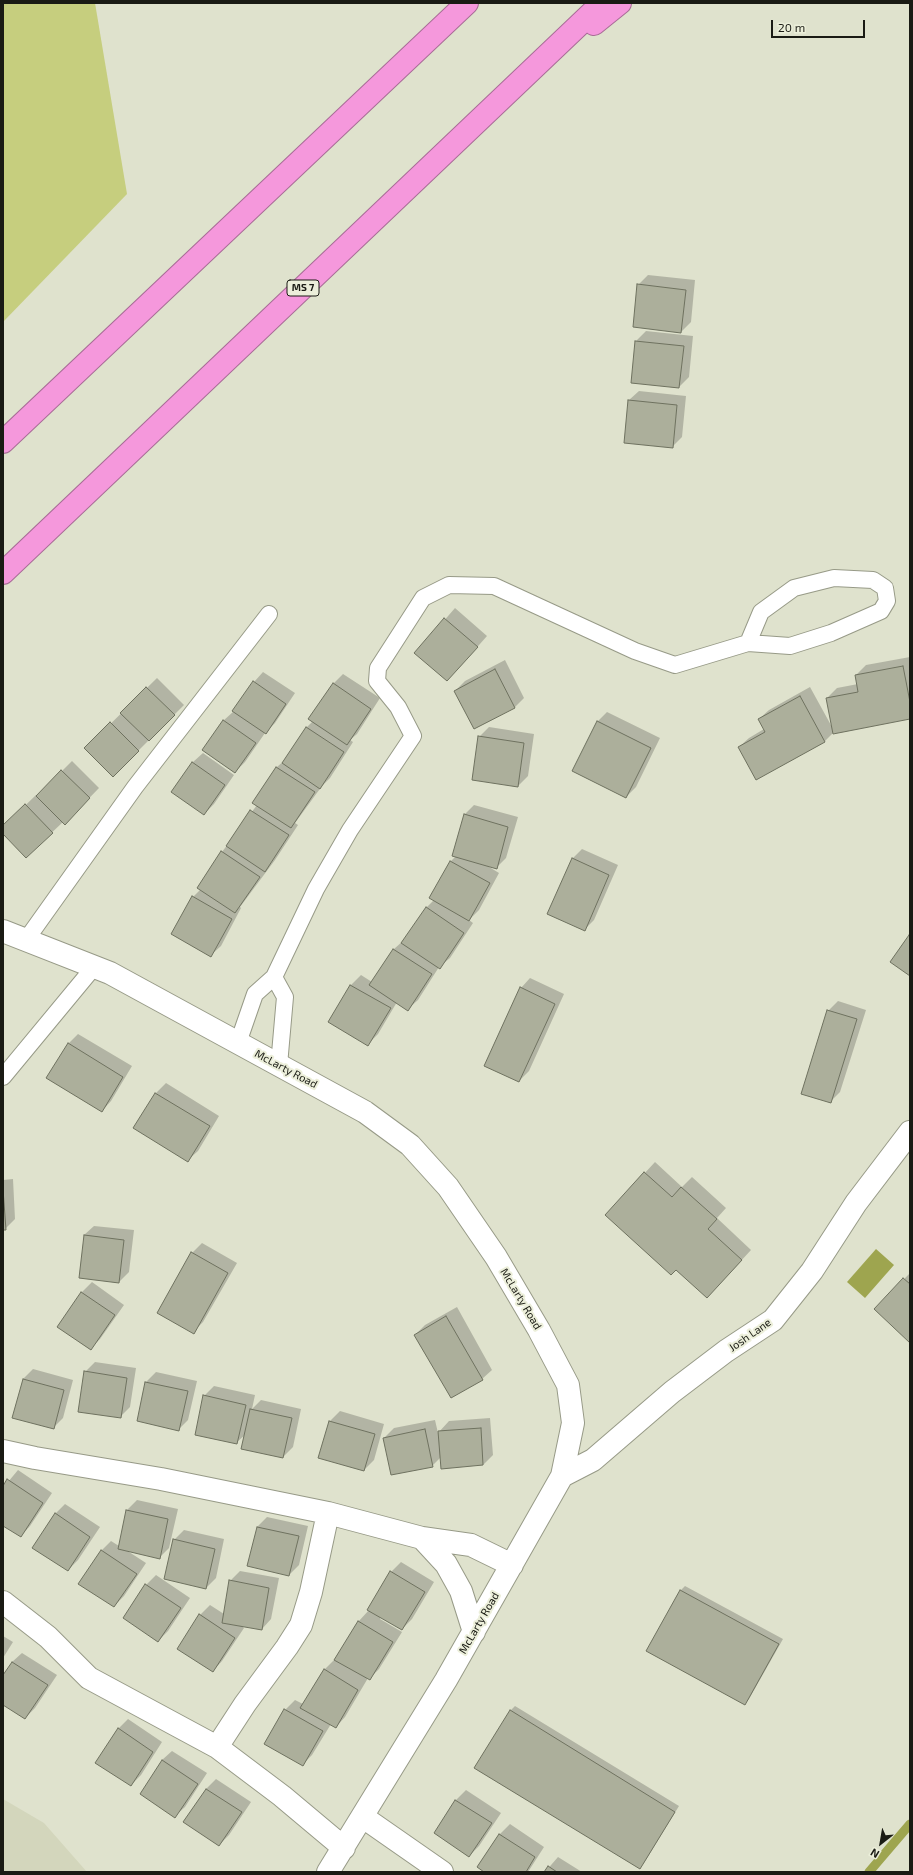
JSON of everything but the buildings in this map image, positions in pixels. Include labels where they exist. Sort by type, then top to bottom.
[{"type":"highway","points":[[3,442],[467,3]]},
{"type":"highway","name":"MS 7","points":[[3,573],[602,3]]},
{"type":"highway","points":[[522,80],[620,3]]},
{"type":"street","name":"McLarty Road","points":[[3,931],[110,973],[365,1112],[410,1146],[448,1187],[500,1264],[540,1330],[568,1385],[573,1423],[562,1476],[474,1632],[363,1817],[328,1872]]},
{"type":"street","name":"Josh Lane","points":[[562,1476],[593,1460],[672,1392],[726,1351],[773,1320],[812,1270],[856,1203],[910,1132]]},
{"type":"street","points":[[3,1451],[35,1458],[161,1479],[328,1513],[422,1538],[471,1545],[512,1565]]},
{"type":"street","points":[[217,1746],[245,1704],[287,1648],[301,1625],[328,1513]]},
{"type":"street","points":[[422,1538],[446,1564],[461,1591],[474,1632]]},
{"type":"street","points":[[3,1602],[48,1637],[89,1678],[217,1746],[282,1796],[344,1848]]},
{"type":"street","points":[[363,1817],[442,1872]]},
{"type":"lane","points":[[238,1043],[255,994],[274,977],[316,889],[350,830],[413,736],[398,707],[377,680],[378,668],[423,598],[448,585],[494,586],[635,651],[675,665],[748,643],[790,646],[831,633],[881,611],[887,601],[885,588],[873,580],[834,578],[794,588],[760,612],[748,643]]},
{"type":"lane","points":[[26,940],[135,787],[269,614]]},
{"type":"lane","points":[[3,1077],[94,967]]},
{"type":"lane","points":[[274,977],[285,997],[279,1065]]},
{"type":"shaded area","points":[[3,3],[95,3],[127,194],[3,322]]},
{"type":"shaded area","points":[[876,1249],[894,1265],[865,1298],[847,1282]]},
{"type":"shaded area","points":[[3,1799],[44,1823],[87,1872],[3,1872]]},
{"type":"waterway","points":[[869,1872],[910,1824]]}]
